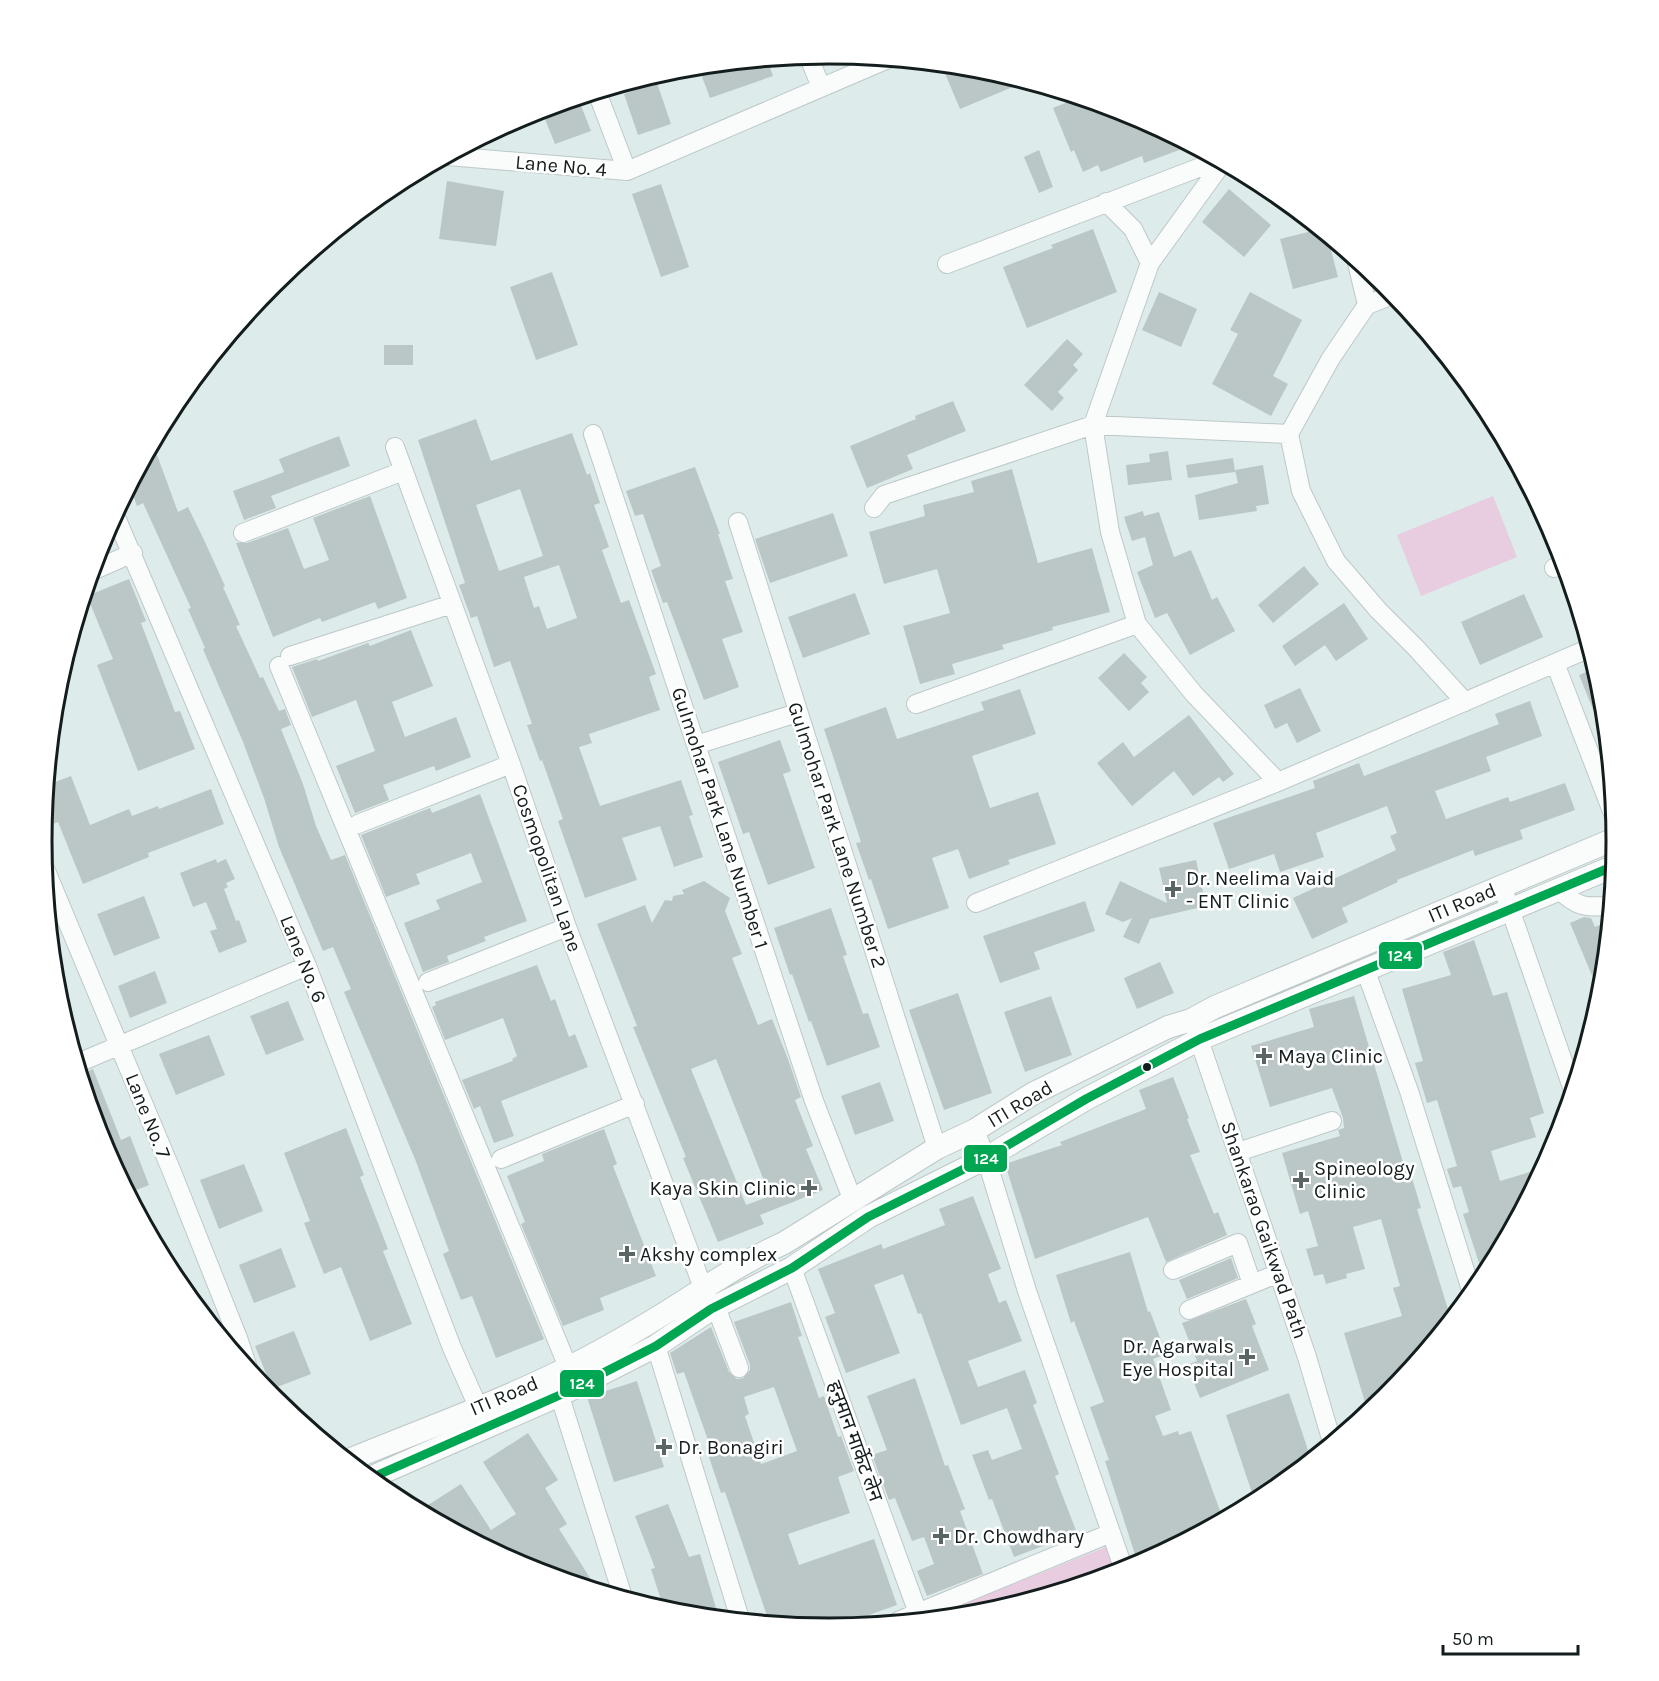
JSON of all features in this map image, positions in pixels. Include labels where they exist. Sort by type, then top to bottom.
[{"type":"main road","name":"ITI Road","points":[[1196,1030],[1215,1007],[1606,843]]},
{"type":"main road","name":"ITI Road","points":[[560,1379],[656,1346],[714,1308],[792,1268],[868,1217],[986,1158],[1196,1030],[1365,969],[1605,870]]},
{"type":"main road","name":"ITI Road","points":[[379,1473],[560,1379],[702,1288],[758,1255],[784,1243],[937,1148],[975,1130],[1034,1093],[1168,1027],[1196,1030]]},
{"type":"main road","name":"ITI Road","points":[[356,1457],[436,1424],[483,1418]]},
{"type":"street","points":[[812,64],[821,87]]},
{"type":"street","points":[[627,171],[874,65]]},
{"type":"street","name":"Lane No. 4","points":[[461,157],[627,171],[600,99]]},
{"type":"street","points":[[947,264],[1210,164]]},
{"type":"street","points":[[1218,168],[1150,263],[1093,425],[1110,532],[1137,624],[1194,694],[1278,782]]},
{"type":"street","points":[[1106,202],[1134,230],[1150,263]]},
{"type":"street","points":[[1359,272],[1367,305]]},
{"type":"street","points":[[1385,298],[1367,305],[1331,358],[1289,434],[1300,491],[1336,561],[1378,610],[1465,702]]},
{"type":"street","points":[[874,508],[884,495],[1093,425],[1289,434]]},
{"type":"street","name":"Gulmohar Park Lane Number 1","points":[[593,434],[814,1101],[853,1201]]},
{"type":"street","name":"Cosmopolitan Lane","points":[[395,447],[511,764],[567,927],[702,1288],[714,1308],[739,1368]]},
{"type":"street","points":[[243,533],[403,471]]},
{"type":"street","name":"Gulmohar Park Lane Number 2","points":[[738,522],[937,1148]]},
{"type":"street","name":"Lane No. 6","points":[[120,525],[307,966],[452,1348],[483,1418]]},
{"type":"street","points":[[103,566],[133,553]]},
{"type":"street","points":[[452,604],[284,661],[560,1379],[614,1587]]},
{"type":"street","points":[[916,704],[1137,624]]},
{"type":"street","points":[[976,903],[1278,782],[1583,651]]},
{"type":"street","points":[[1555,663],[1605,793]]},
{"type":"street","points":[[696,745],[797,712]]},
{"type":"street","points":[[358,824],[511,764]]},
{"type":"street","points":[[1502,886],[1569,1078]]},
{"type":"street","points":[[1558,889],[1574,903],[1587,907],[1603,906]]},
{"type":"street","name":"Lane No. 7","points":[[54,890],[241,1349]]},
{"type":"street","points":[[428,982],[567,927]]},
{"type":"street","points":[[85,1060],[307,966]]},
{"type":"street","points":[[1365,969],[1409,1091],[1469,1282]]},
{"type":"street","name":"Shankarao Gaikwad Path","points":[[1196,1030],[1307,1357],[1330,1435]]},
{"type":"street","points":[[501,1159],[635,1104]]},
{"type":"street","points":[[1238,1152],[1332,1121]]},
{"type":"street","points":[[975,1130],[986,1158],[1027,1291],[1121,1560]]},
{"type":"street","points":[[1173,1270],[1238,1243],[1252,1284]]},
{"type":"street","name":"हनुमान मार्केट लेन","points":[[792,1268],[918,1612]]},
{"type":"street","points":[[1189,1310],[1279,1273]]},
{"type":"street","points":[[656,1346],[738,1612]]},
{"type":"street","points":[[920,1612],[1111,1533]]},
{"type":"shaded area","points":[[1493,496],[1517,557],[1421,596],[1397,535]]},
{"type":"shaded area","points":[[1106,1547],[1111,1564],[1031,1591],[956,1607]]},
{"type":"building","points":[[769,66],[773,76],[710,98],[701,74]]},
{"type":"building","points":[[944,72],[1015,86],[960,109]]},
{"type":"building","points":[[657,83],[671,124],[638,135],[624,94]]},
{"type":"building","points":[[1068,102],[1079,105],[1127,123],[1182,149],[1144,163],[1142,156],[1101,172],[1098,165],[1083,172],[1074,150],[1071,152],[1053,108]]},
{"type":"building","points":[[581,105],[591,131],[555,144],[545,118]]},
{"type":"building","points":[[1039,150],[1053,187],[1039,193],[1024,157]]},
{"type":"building","points":[[447,181],[504,191],[496,246],[439,239]]},
{"type":"building","points":[[661,184],[689,267],[661,277],[632,194]]},
{"type":"building","points":[[1229,189],[1271,225],[1244,257],[1202,222]]},
{"type":"building","points":[[1093,229],[1117,292],[1027,328],[1003,267],[1053,248],[1051,245]]},
{"type":"building","points":[[1312,231],[1330,246],[1338,277],[1293,289],[1280,239]]},
{"type":"building","points":[[552,272],[578,345],[536,360],[510,287]]},
{"type":"building","points":[[1159,292],[1197,309],[1181,347],[1142,330]]},
{"type":"building","points":[[1250,292],[1302,320],[1273,376],[1288,384],[1271,416],[1212,384],[1238,334],[1230,330]]},
{"type":"building","points":[[1067,339],[1083,354],[1073,365],[1078,370],[1058,392],[1064,398],[1052,411],[1024,385]]},
{"type":"building","points":[[384,345],[413,345],[413,365],[384,365]]},
{"type":"building","points":[[953,401],[966,431],[907,455],[913,469],[867,488],[850,446]]},
{"type":"building","points":[[476,419],[491,461],[572,433],[587,475],[590,473],[600,503],[594,505],[609,547],[602,550],[621,603],[629,600],[656,674],[649,677],[660,710],[589,734],[592,743],[579,747],[600,806],[681,780],[693,815],[689,816],[703,857],[674,867],[660,826],[622,838],[637,880],[585,898],[558,821],[563,819],[527,725],[532,724],[510,661],[494,667],[477,616],[471,618],[459,585],[465,583],[418,440]],"holes":[[[520,489],[543,556],[499,571],[476,505]],[[559,565],[577,618],[547,629],[539,606],[534,608],[524,577]]]},
{"type":"building","points":[[339,436],[350,466],[271,496],[276,508],[244,520],[233,491],[284,472],[279,459]]},
{"type":"building","points":[[1168,451],[1172,480],[1128,485],[1126,465],[1150,462],[1149,454]]},
{"type":"building","points":[[156,453],[178,512],[188,507],[205,542],[240,625],[236,626],[260,678],[263,677],[279,711],[285,709],[291,725],[281,729],[303,784],[316,826],[331,860],[345,855],[544,1339],[496,1358],[472,1296],[461,1300],[443,1254],[449,1251],[415,1159],[344,992],[351,989],[333,947],[323,951],[279,847],[243,742],[188,609],[191,608],[143,503],[137,506],[133,496]]},
{"type":"building","points":[[1233,458],[1235,472],[1188,478],[1186,465]]},
{"type":"building","points":[[1263,465],[1269,504],[1256,506],[1257,511],[1199,520],[1195,495],[1238,483],[1235,470]]},
{"type":"building","points":[[695,467],[720,534],[718,534],[733,579],[725,581],[743,632],[722,639],[739,687],[704,700],[667,602],[663,603],[651,570],[661,566],[643,514],[635,516],[626,491]]},
{"type":"building","points":[[1012,469],[1038,563],[1092,548],[1110,612],[1052,627],[1053,630],[1002,645],[1004,649],[952,664],[955,674],[920,684],[903,626],[950,613],[937,569],[884,584],[869,532],[925,516],[923,505],[974,492],[971,481]]},
{"type":"building","points":[[370,496],[407,598],[378,609],[375,602],[322,622],[320,618],[273,637],[236,543],[247,543],[288,528],[304,569],[329,560],[313,518]]},
{"type":"building","points":[[1143,511],[1144,516],[1159,512],[1174,557],[1191,550],[1212,600],[1217,597],[1235,631],[1190,655],[1167,613],[1155,618],[1137,572],[1153,565],[1145,537],[1132,541],[1124,517]]},
{"type":"building","points":[[833,513],[848,556],[770,583],[755,539]]},
{"type":"building","points":[[1304,566],[1319,584],[1273,623],[1258,605]]},
{"type":"building","points":[[129,579],[146,621],[141,623],[175,712],[180,711],[195,749],[138,771],[97,665],[113,659],[90,603],[93,593]]},
{"type":"building","points":[[855,593],[870,634],[803,658],[788,617]]},
{"type":"building","points":[[1524,594],[1543,637],[1480,665],[1461,622]]},
{"type":"building","points":[[1344,603],[1368,639],[1336,661],[1325,645],[1295,666],[1282,646]]},
{"type":"building","points":[[411,630],[433,686],[392,702],[405,737],[456,717],[471,757],[436,771],[434,766],[383,785],[389,800],[355,813],[336,766],[375,751],[356,700],[312,717],[292,667],[317,659],[318,661],[368,643],[370,646]]},
{"type":"building","points":[[1124,653],[1147,677],[1141,683],[1149,692],[1129,711],[1098,678]]},
{"type":"building","points":[[1588,671],[1597,719],[1579,675]]},
{"type":"building","points":[[1300,688],[1321,731],[1297,743],[1287,723],[1275,729],[1264,705]]},
{"type":"building","points":[[1020,689],[1036,734],[972,756],[990,808],[1038,792],[1056,844],[1008,860],[1010,864],[969,879],[958,849],[932,858],[949,908],[888,929],[856,843],[861,842],[824,729],[886,707],[897,739],[984,710],[981,702]]},
{"type":"building","points":[[1530,701],[1542,736],[1486,757],[1491,771],[1435,791],[1446,819],[1508,797],[1510,802],[1565,783],[1575,810],[1520,830],[1523,839],[1475,856],[1473,850],[1397,880],[1398,882],[1342,908],[1348,922],[1312,939],[1293,898],[1396,850],[1390,836],[1397,833],[1387,806],[1316,833],[1324,857],[1280,872],[1274,854],[1229,869],[1213,823],[1315,788],[1313,781],[1359,763],[1364,776],[1499,724],[1495,714]]},
{"type":"building","points":[[1189,715],[1234,774],[1223,782],[1219,777],[1193,796],[1174,771],[1132,806],[1097,763],[1123,742],[1134,757]]},
{"type":"building","points":[[780,740],[791,771],[783,774],[815,868],[768,885],[749,832],[743,834],[718,762]]},
{"type":"building","points":[[71,776],[90,825],[129,809],[132,816],[158,806],[159,809],[211,789],[224,824],[148,853],[149,857],[83,884],[58,822],[53,824],[55,782]]},
{"type":"building","points":[[480,794],[527,921],[484,937],[486,941],[447,956],[449,962],[423,972],[404,923],[440,909],[436,900],[482,882],[471,853],[416,874],[420,884],[386,897],[361,835],[430,808],[432,813]]},
{"type":"building","points":[[216,859],[217,863],[226,859],[235,879],[226,883],[228,887],[224,889],[247,942],[219,953],[210,931],[217,929],[206,902],[193,907],[180,873]]},
{"type":"building","points":[[1196,860],[1206,906],[1150,919],[1139,944],[1123,937],[1132,918],[1123,922],[1105,914],[1120,881],[1167,903],[1159,868]]},
{"type":"building","points":[[704,881],[730,898],[725,911],[742,954],[732,958],[758,1025],[772,1019],[788,1059],[801,1097],[795,1100],[813,1146],[806,1149],[823,1190],[760,1215],[764,1224],[718,1242],[633,1027],[637,1026],[597,924],[645,905],[652,923],[665,900],[672,901],[673,896],[684,894],[682,890]],"holes":[[[716,1059],[770,1196],[746,1205],[691,1069]]]},
{"type":"building","points":[[144,896],[160,938],[114,956],[97,914]]},
{"type":"building","points":[[1085,901],[1095,931],[1034,952],[1040,969],[1000,983],[983,936]]},
{"type":"building","points":[[831,908],[847,955],[843,956],[863,1014],[868,1013],[880,1047],[827,1066],[792,974],[790,975],[774,928]]},
{"type":"building","points":[[1584,917],[1591,918],[1595,927],[1602,924],[1594,980],[1570,923]]},
{"type":"building","points":[[1474,940],[1493,996],[1507,992],[1544,1113],[1530,1118],[1536,1137],[1491,1151],[1500,1181],[1532,1171],[1480,1266],[1463,1214],[1469,1212],[1461,1186],[1453,1188],[1447,1169],[1457,1166],[1437,1100],[1427,1103],[1415,1063],[1423,1061],[1402,989],[1451,975],[1443,952]]},
{"type":"building","points":[[1160,962],[1174,993],[1137,1009],[1124,978]]},
{"type":"building","points":[[537,965],[551,1001],[555,999],[569,1037],[575,1034],[588,1067],[501,1101],[514,1136],[494,1143],[480,1106],[474,1109],[462,1080],[513,1061],[512,1059],[517,1056],[503,1018],[445,1040],[432,1007],[436,1005],[435,1002]]},
{"type":"building","points":[[155,971],[167,1003],[130,1018],[118,986]]},
{"type":"building","points":[[958,993],[992,1093],[944,1110],[909,1010]]},
{"type":"building","points":[[1051,996],[1072,1055],[1025,1072],[1004,1012]]},
{"type":"building","points":[[1354,996],[1405,1169],[1409,1168],[1421,1208],[1417,1209],[1448,1311],[1414,1353],[1365,1403],[1344,1333],[1402,1316],[1393,1288],[1400,1286],[1381,1219],[1353,1227],[1365,1269],[1346,1274],[1347,1278],[1326,1284],[1323,1274],[1314,1276],[1306,1249],[1318,1246],[1308,1211],[1300,1214],[1282,1153],[1340,1136],[1338,1130],[1344,1128],[1343,1118],[1332,1088],[1270,1107],[1251,1046],[1314,1027],[1309,1009]]},
{"type":"building","points":[[288,1001],[304,1040],[266,1055],[250,1016]]},
{"type":"building","points":[[209,1035],[225,1075],[176,1095],[159,1054]]},
{"type":"building","points":[[93,1069],[121,1140],[130,1136],[149,1185],[136,1190],[112,1138],[88,1071]]},
{"type":"building","points":[[1173,1077],[1200,1152],[1190,1155],[1214,1214],[1218,1212],[1227,1235],[1166,1262],[1148,1217],[1035,1259],[1005,1164],[1062,1145],[1060,1142],[1146,1109],[1139,1090]]},
{"type":"building","points":[[880,1082],[894,1121],[855,1135],[841,1096]]},
{"type":"building","points":[[346,1128],[364,1175],[360,1177],[388,1249],[383,1251],[412,1324],[370,1341],[341,1267],[324,1274],[304,1223],[310,1221],[284,1153]]},
{"type":"building","points":[[604,1129],[617,1164],[613,1166],[656,1276],[600,1298],[604,1310],[563,1326],[521,1224],[525,1222],[507,1176],[544,1161],[542,1154]]},
{"type":"building","points":[[244,1164],[263,1211],[219,1229],[200,1180]]},
{"type":"building","points":[[973,1196],[1001,1269],[988,1274],[999,1303],[1006,1300],[1022,1341],[968,1361],[978,1387],[1025,1370],[1037,1403],[1033,1405],[1059,1474],[1055,1476],[1077,1533],[1014,1557],[972,1455],[988,1450],[992,1460],[1022,1449],[1007,1408],[961,1425],[921,1313],[918,1314],[903,1274],[874,1285],[900,1353],[846,1373],[825,1317],[835,1313],[818,1269],[881,1244],[883,1249],[945,1225],[939,1209]]},
{"type":"building","points":[[281,1248],[296,1287],[254,1303],[239,1265]]},
{"type":"building","points":[[1130,1252],[1148,1312],[1150,1311],[1166,1354],[1153,1359],[1171,1410],[1155,1416],[1163,1436],[1178,1431],[1179,1435],[1191,1431],[1220,1512],[1135,1554],[1105,1461],[1109,1460],[1090,1407],[1104,1402],[1074,1321],[1071,1323],[1056,1275]]},
{"type":"building","points":[[1231,1258],[1238,1278],[1187,1299],[1179,1280]]},
{"type":"building","points":[[1246,1299],[1256,1324],[1252,1326],[1269,1370],[1200,1398],[1187,1365],[1197,1361],[1182,1323]]},
{"type":"building","points":[[791,1302],[802,1336],[798,1337],[819,1398],[824,1396],[838,1437],[841,1436],[854,1471],[838,1477],[850,1513],[788,1534],[799,1565],[874,1539],[897,1605],[864,1617],[830,1618],[767,1615],[725,1492],[721,1493],[706,1448],[710,1446],[684,1372],[677,1374],[670,1353],[711,1327],[729,1372],[737,1379],[743,1378],[750,1370],[734,1322]],"holes":[[[774,1387],[797,1451],[761,1464],[745,1416],[749,1414],[744,1397]]]},
{"type":"building","points":[[294,1331],[311,1374],[277,1387],[267,1376],[255,1346]]},
{"type":"building","points":[[915,1378],[945,1466],[948,1465],[965,1509],[960,1511],[983,1574],[927,1596],[917,1571],[934,1564],[924,1537],[912,1541],[895,1498],[889,1500],[872,1455],[887,1450],[867,1396]]},
{"type":"building","points":[[637,1381],[664,1467],[614,1482],[587,1397]]},
{"type":"building","points":[[1289,1393],[1309,1452],[1252,1493],[1226,1415]]},
{"type":"building","points":[[528,1433],[558,1480],[545,1488],[567,1524],[559,1529],[591,1579],[532,1558],[486,1537],[428,1505],[461,1484],[491,1530],[516,1514],[483,1462]]},
{"type":"building","points":[[668,1504],[689,1557],[700,1554],[716,1608],[661,1599],[651,1569],[655,1568],[635,1516]]},
{"type":"transit line","name":"124","points":[[380,1474],[560,1395],[656,1346],[711,1309],[792,1268],[868,1217],[986,1158],[1086,1099],[1200,1039],[1605,870]]},
{"type":"place","name":"Dr. Neelima Vaid - ENT Clinic","points":[[1173,889]]},
{"type":"place","name":"Maya Clinic","points":[[1264,1056]]},
{"type":"place","name":"Spineology Clinic","points":[[1301,1180]]},
{"type":"place","name":"Kaya Skin Clinic","points":[[809,1188]]},
{"type":"place","name":"Akshy complex","points":[[627,1254]]},
{"type":"place","name":"Dr. Agarwals Eye Hospital","points":[[1247,1357]]},
{"type":"place","name":"Dr. Bonagiri","points":[[664,1447]]},
{"type":"place","name":"Dr. Chowdhary","points":[[941,1536]]}]
